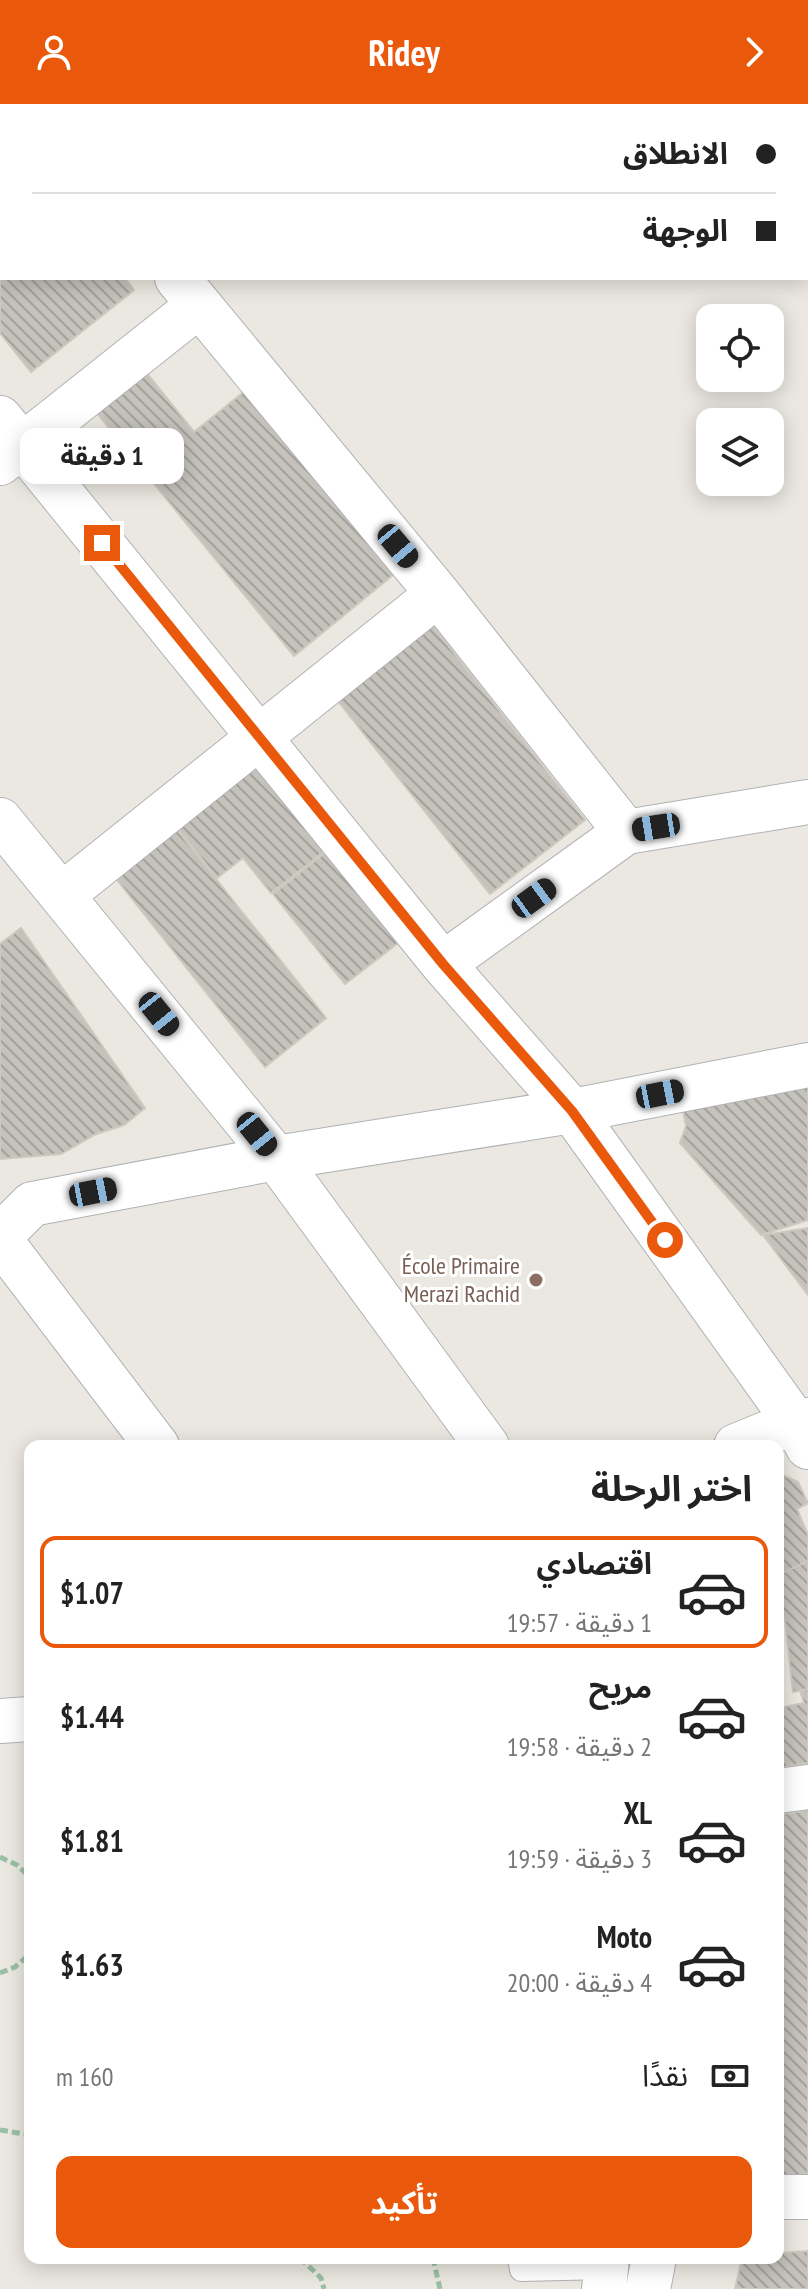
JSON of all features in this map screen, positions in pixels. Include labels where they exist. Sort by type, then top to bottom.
[{"type":"street","points":[[626,832],[438,594],[187,292],[8,443],[260,737],[443,964],[572,1111],[804,1430],[762,1440]]},
{"type":"street","points":[[62,895],[438,594]]},
{"type":"street","points":[[443,964],[626,832],[808,802]]},
{"type":"street","points":[[0,820],[276,1158],[483,1440]]},
{"type":"street","points":[[152,1440],[0,1238],[32,1204],[276,1158],[572,1111],[808,1065]]},
{"type":"street","points":[[0,1721],[24,1719]]},
{"type":"street","points":[[784,1790],[808,1787]]},
{"type":"street","points":[[784,2197],[808,2197]]},
{"type":"street","points":[[648,2289],[653,2264]]},
{"type":"lane","points":[[520,2264],[521,2270],[592,2269]]},
{"type":"path","points":[[0,1857],[24,1871]]},
{"type":"path","points":[[0,1973],[24,1959]]},
{"type":"path","points":[[0,2130],[24,2134]]},
{"type":"path","points":[[306,2264],[321,2278],[324,2289]]},
{"type":"path","points":[[434,2264],[440,2289]]},
{"type":"building","points":[[0,280],[126,280],[134,290],[31,372],[0,333]]},
{"type":"building","points":[[145,371],[194,432],[250,387],[399,570],[294,656],[95,411]]},
{"type":"building","points":[[428,620],[585,820],[490,894],[334,696]]},
{"type":"building","points":[[250,752],[326,850],[271,893],[243,858],[217,878],[168,816]]},
{"type":"building","points":[[167,817],[326,1018],[265,1067],[106,866]]},
{"type":"building","points":[[326,852],[398,943],[345,984],[273,894]]},
{"type":"building","points":[[21,928],[145,1108],[124,1125],[96,1134],[61,1154],[0,1159],[0,944]]},
{"type":"building","points":[[808,1079],[808,1220],[761,1235],[680,1143],[686,1126],[680,1096]]},
{"type":"building","points":[[808,1228],[808,1295],[763,1235]]},
{"type":"building","points":[[784,1476],[798,1482],[808,1503],[797,1509],[808,1535],[808,1561],[784,1572]]},
{"type":"building","points":[[808,1561],[808,1689],[793,1692],[784,1617],[784,1572]]},
{"type":"building","points":[[808,1689],[808,1763],[784,1767],[784,1707],[804,1703],[800,1691]]},
{"type":"building","points":[[808,1810],[808,2195],[784,2199],[784,1814]]},
{"type":"building","points":[[808,2251],[808,2289],[735,2289],[741,2264],[784,2264],[784,2253]]},
{"type":"place","name":"École Primaire Merazi Rachid","points":[[536,1280]]},
{"type":"route","points":[[102,543],[443,964],[572,1111],[665,1240]]}]
